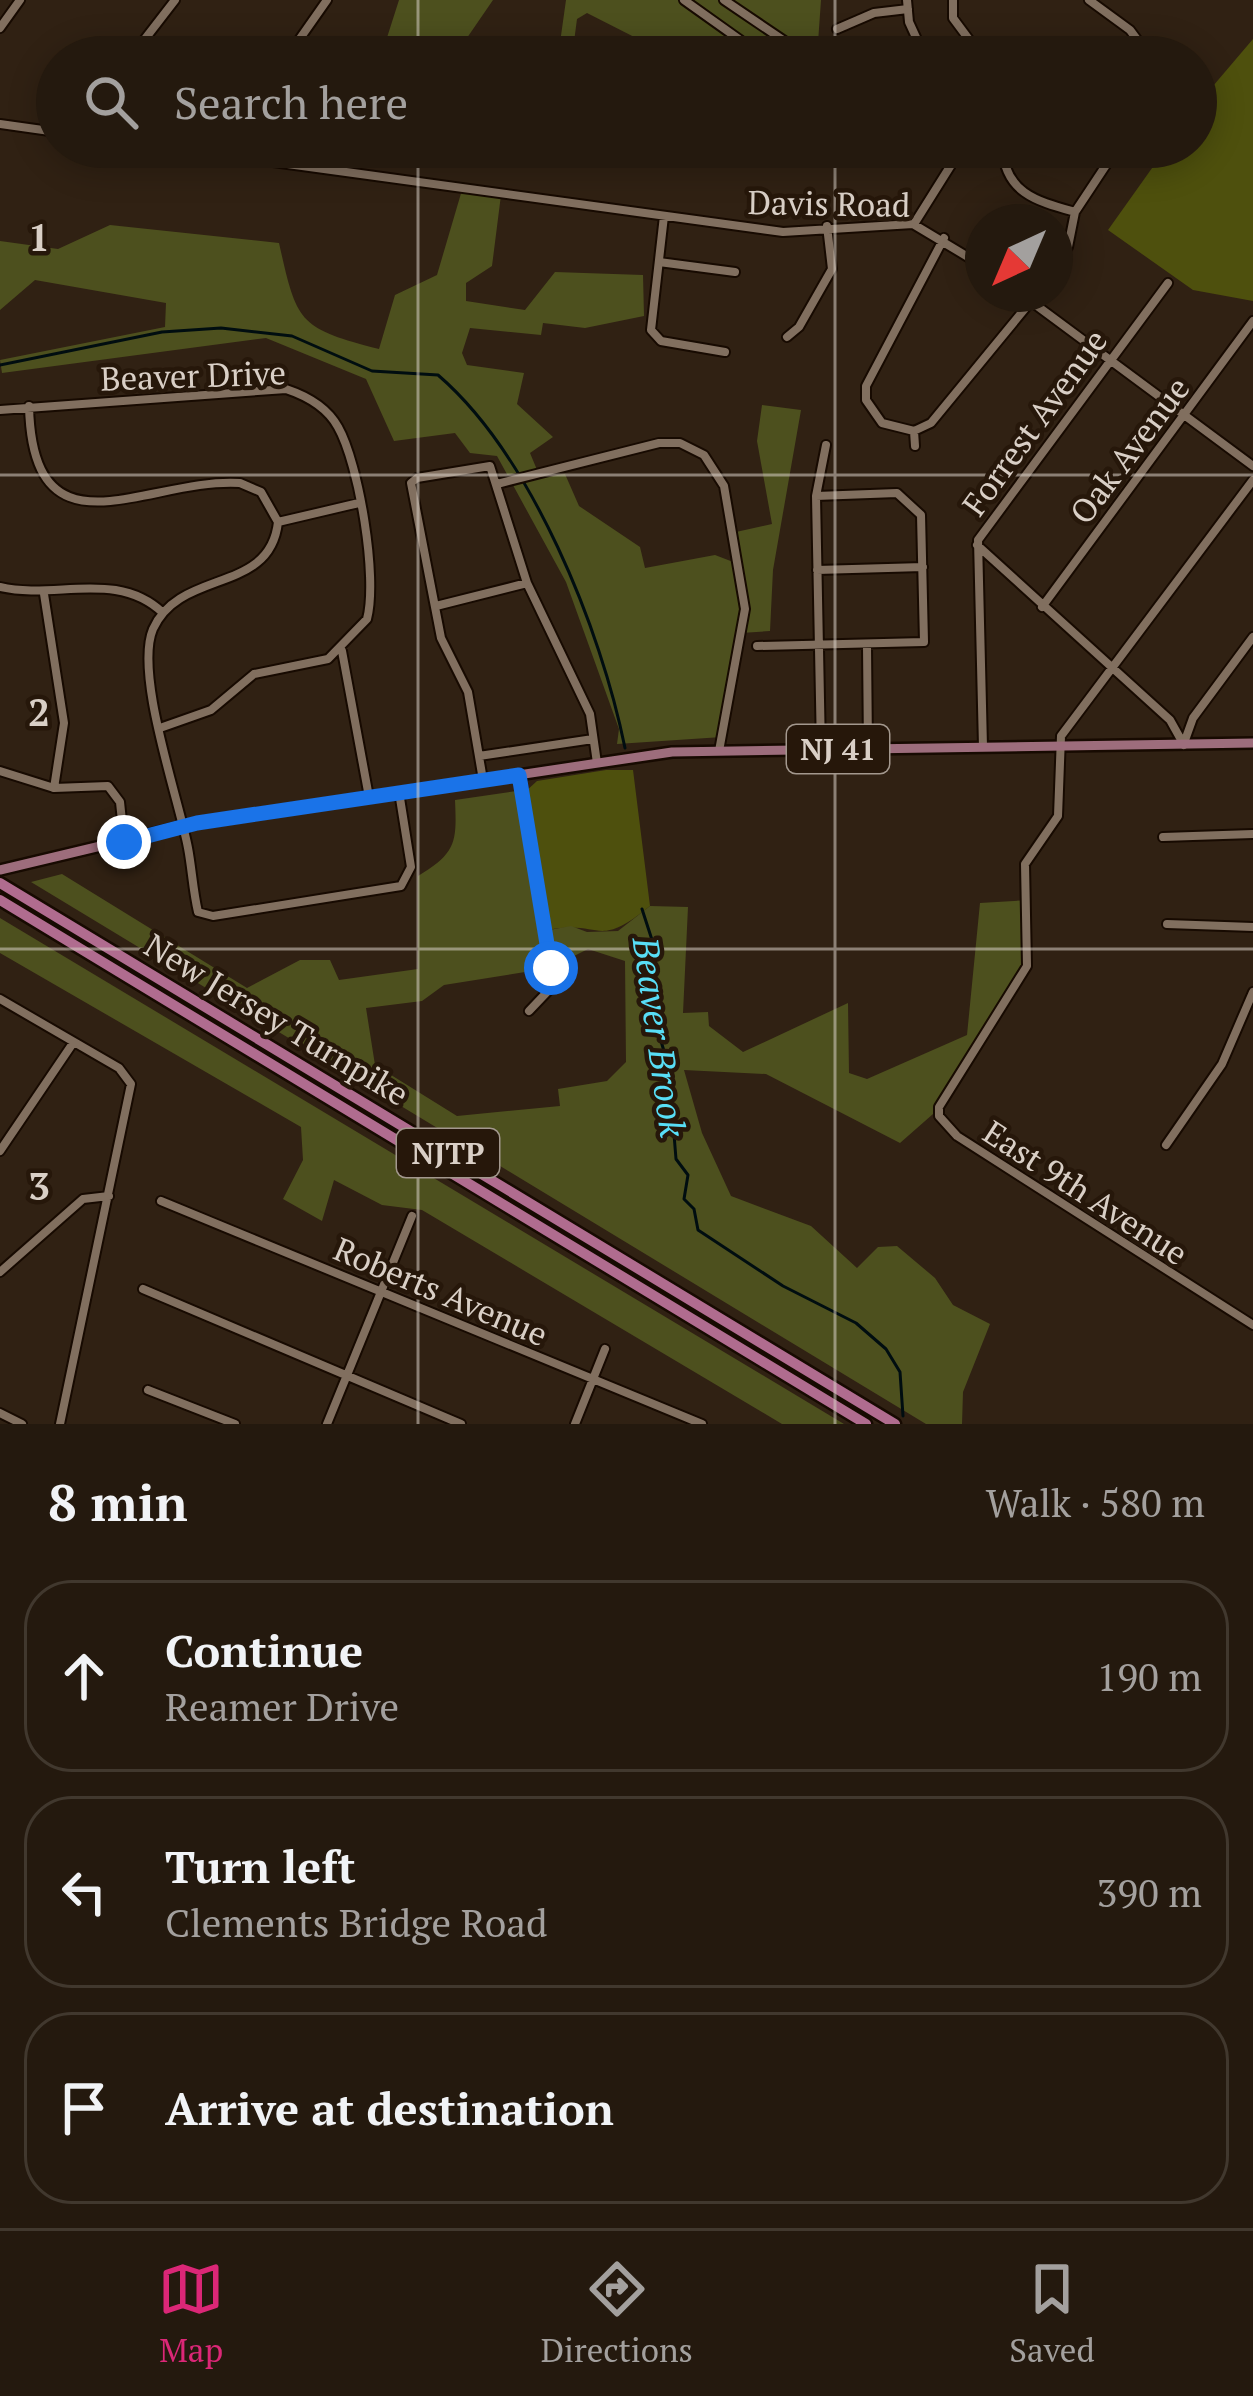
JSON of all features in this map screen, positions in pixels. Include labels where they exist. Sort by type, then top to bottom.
[{"type":"highway","name":"New Jersey Turnpike","points":[[0,883],[896,1424]]},
{"type":"highway","name":"New Jersey Turnpike","points":[[0,900],[866,1424]]},
{"type":"main road","name":"NJ 41","points":[[0,870],[183,827],[597,763],[719,751],[1253,743]]},
{"type":"street","points":[[0,28],[20,0]]},
{"type":"street","points":[[147,36],[175,0]]},
{"type":"street","points":[[302,36],[327,0]]},
{"type":"street","points":[[724,0],[777,36]]},
{"type":"street","points":[[953,0],[953,18],[966,36]]},
{"type":"street","points":[[1089,0],[1134,36]]},
{"type":"street","points":[[690,2],[736,36]]},
{"type":"street","points":[[837,29],[907,4],[918,36]]},
{"type":"street","points":[[0,124],[36,129]]},
{"type":"street","name":"Davis Road","points":[[341,168],[783,232],[913,224],[965,253]]},
{"type":"street","points":[[913,224],[949,168]]},
{"type":"street","points":[[1005,168],[1015,187],[1027,196],[1075,212]]},
{"type":"street","points":[[1073,222],[1104,168]]},
{"type":"street","points":[[664,216],[651,330],[661,340],[725,352]]},
{"type":"street","points":[[787,337],[799,327],[832,269],[827,226]]},
{"type":"street","points":[[944,238],[866,386],[866,400],[883,423],[914,430],[931,423],[1022,312]]},
{"type":"street","points":[[659,262],[735,272]]},
{"type":"street","name":"Forrest Avenue","points":[[983,747],[977,545],[985,523],[1168,283]]},
{"type":"street","points":[[1052,312],[1253,466]]},
{"type":"street","name":"Oak Avenue","points":[[1042,607],[1253,321]]},
{"type":"street","name":"Beaver Drive","points":[[0,410],[286,389],[316,403],[339,428],[358,503],[371,605],[367,620],[342,651]]},
{"type":"street","points":[[29,406],[30,442],[39,470],[56,490],[73,499],[115,502],[240,483],[261,492],[278,522],[272,548],[258,565],[188,590],[163,613],[149,643],[160,728],[202,915],[401,886],[408,879],[399,792]]},
{"type":"street","points":[[914,430],[915,446]]},
{"type":"street","points":[[497,484],[659,442],[680,443],[704,455],[724,486],[746,609],[719,751]]},
{"type":"street","points":[[821,750],[816,496],[826,446]]},
{"type":"street","points":[[483,780],[468,692],[441,638],[411,484],[417,478],[485,464],[493,470],[527,584],[590,714],[597,763]]},
{"type":"street","points":[[1060,747],[1061,736],[1253,479]]},
{"type":"street","points":[[757,646],[922,644],[921,515],[897,493],[816,496]]},
{"type":"street","points":[[278,522],[358,503]]},
{"type":"street","points":[[977,545],[1171,720],[1184,745]]},
{"type":"street","points":[[817,569],[922,567]]},
{"type":"street","points":[[436,606],[527,584]]},
{"type":"street","points":[[0,587],[44,594],[118,588],[144,597],[163,613]]},
{"type":"street","points":[[44,594],[64,723],[54,788]]},
{"type":"street","points":[[1184,745],[1193,718],[1253,637]]},
{"type":"street","points":[[867,646],[868,749]]},
{"type":"street","points":[[160,728],[211,710],[254,674],[342,651],[369,797]]},
{"type":"street","points":[[479,756],[593,739]]},
{"type":"street","name":"East 9th Avenue","points":[[1060,747],[1064,782],[1058,816],[1025,864],[1027,966],[939,1107],[939,1117],[957,1136],[1253,1325]]},
{"type":"street","points":[[0,771],[54,788],[108,786],[120,802],[124,842]]},
{"type":"street","points":[[519,775],[552,973],[549,990],[529,1011]]},
{"type":"street","points":[[1163,837],[1253,834]]},
{"type":"street","points":[[1167,924],[1253,927]]},
{"type":"street","points":[[1166,1145],[1222,1064],[1253,992]]},
{"type":"street","points":[[0,999],[119,1068],[131,1084],[61,1424]]},
{"type":"street","points":[[0,1151],[73,1042]]},
{"type":"street","points":[[0,1272],[83,1199],[109,1196]]},
{"type":"street","name":"Roberts Avenue","points":[[161,1202],[701,1424]]},
{"type":"street","points":[[327,1424],[412,1216]]},
{"type":"street","points":[[143,1289],[461,1424]]},
{"type":"street","points":[[575,1424],[605,1349]]},
{"type":"street","points":[[148,1390],[235,1424]]},
{"type":"street","points":[[0,1413],[22,1424]]},
{"type":"shaded area","points":[[1253,39],[1253,301],[1193,290],[1108,230],[1152,168],[1217,168],[1217,81]]},
{"type":"shaded area","points":[[633,770],[650,906],[608,930],[548,930],[525,792],[537,781]]},
{"type":"green space","points":[[399,0],[493,0],[468,36],[388,36]]},
{"type":"green space","points":[[566,0],[821,0],[818,36],[632,36],[587,13],[577,19],[575,36],[561,36]]},
{"type":"green space","points":[[462,190],[501,195],[492,266],[466,283],[466,301],[525,310],[555,272],[643,275],[644,316],[585,328],[543,323],[541,335],[470,328],[462,353],[467,365],[524,373],[517,404],[553,437],[530,453],[540,477],[565,474],[579,506],[640,547],[645,568],[715,555],[741,565],[736,532],[772,524],[757,441],[762,405],[801,410],[773,570],[770,631],[741,633],[722,737],[617,744],[619,729],[566,582],[497,456],[470,453],[455,433],[394,441],[366,379],[266,338],[2,373],[0,360],[165,327],[166,303],[35,280],[0,310],[0,241],[58,249],[110,225],[279,243],[291,290],[305,318],[332,335],[379,349],[395,295],[437,275]]},
{"type":"green space","points":[[516,791],[538,932],[571,926],[587,932],[618,931],[650,906],[688,907],[683,1013],[708,1012],[709,1026],[743,1052],[848,1003],[849,1073],[867,1079],[967,1035],[980,903],[1028,900],[1023,977],[933,1114],[900,1143],[766,1074],[684,1070],[702,1133],[731,1196],[811,1226],[857,1268],[878,1247],[897,1246],[935,1278],[953,1305],[990,1324],[963,1392],[962,1424],[926,1424],[31,882],[62,874],[247,988],[300,960],[330,960],[339,980],[418,969],[418,876],[452,846],[455,800]],"holes":[[[588,949],[625,961],[626,1062],[607,1081],[558,1089],[560,1106],[457,1116],[375,1065],[366,1008],[422,1001],[444,985],[550,968]]]},
{"type":"green space","points":[[0,918],[844,1424],[782,1424],[422,1210],[382,1205],[334,1180],[322,1221],[283,1199],[303,1160],[301,1127],[0,953]]},
{"type":"waterway","name":"Beaver Brook","points":[[0,365],[162,332],[221,328],[292,336],[372,371],[438,375],[504,451],[558,547],[599,651],[625,748]]},
{"type":"waterway","name":"Beaver Brook","points":[[642,909],[653,943],[658,1031],[669,1068],[663,1103],[673,1122],[676,1159],[688,1175],[684,1199],[694,1209],[698,1230],[783,1286],[856,1323],[886,1349],[900,1372],[903,1416]]},
{"type":"route","points":[[124,842],[197,823],[519,775],[551,968]]}]
